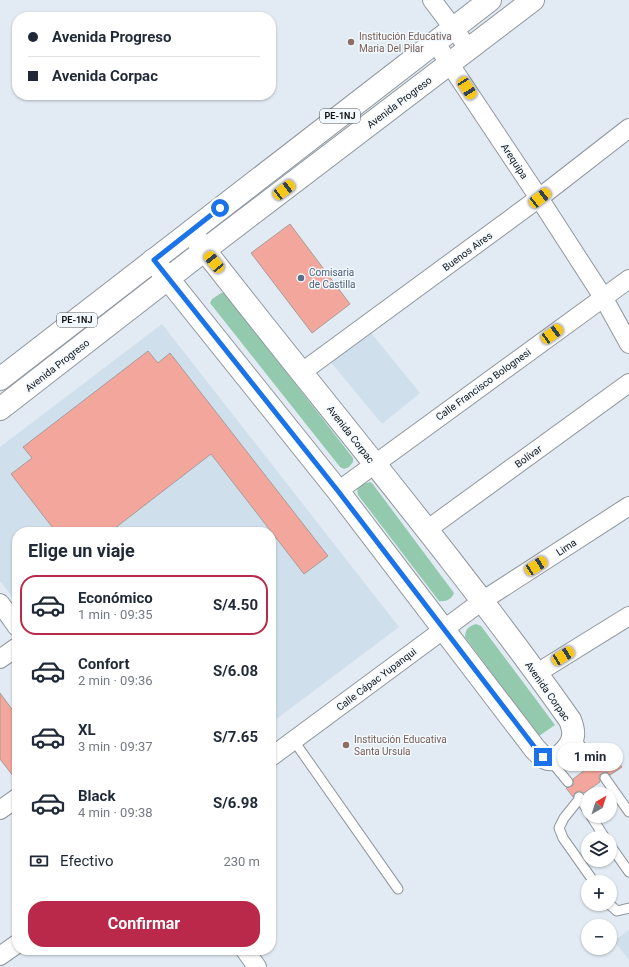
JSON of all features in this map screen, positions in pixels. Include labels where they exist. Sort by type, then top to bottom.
[{"type":"street","points":[[432,0],[468,49]]},
{"type":"street","name":"PE-1NJ","points":[[0,379],[490,0]]},
{"type":"street","name":"Avenida Progreso","points":[[0,409],[167,278],[532,0]]},
{"type":"street","name":"Arequipa","points":[[435,42],[540,198],[603,297],[629,344]]},
{"type":"street","name":"Buenos Aires","points":[[302,372],[540,198],[629,128]]},
{"type":"street","name":"Avenida Corpac","points":[[190,232],[428,529],[537,673],[570,720],[573,729],[573,736]]},
{"type":"street","points":[[154,260],[338,491],[543,757],[549,759],[558,757],[565,752],[572,742],[573,736]]},
{"type":"street","name":"Calle Francisco Bolognesi","points":[[338,491],[629,279]]},
{"type":"street","name":"Bolívar","points":[[428,529],[629,383]]},
{"type":"street","name":"Lima","points":[[482,601],[629,506]]},
{"type":"street","name":"Calle Cápac Yupanqui","points":[[276,753],[482,601]]},
{"type":"street","points":[[0,603],[12,620]]},
{"type":"street","points":[[537,673],[629,616]]},
{"type":"street","points":[[0,659],[12,651]]},
{"type":"street","points":[[0,810],[12,802]]},
{"type":"street","points":[[0,956],[12,948]]},
{"type":"street","points":[[248,955],[255,966]]},
{"type":"lane","points":[[573,736],[594,764]]},
{"type":"lane","points":[[294,740],[398,889]]},
{"type":"lane","points":[[549,759],[568,782]]},
{"type":"lane","points":[[605,778],[629,812]]},
{"type":"lane","points":[[581,801],[579,798],[564,818],[559,828],[563,838],[589,875]]},
{"type":"lane","points":[[617,855],[629,872]]},
{"type":"lane","points":[[617,911],[629,908]]},
{"type":"shaded area","points":[[162,324],[399,627],[276,719],[276,527],[12,527],[12,597],[0,581],[0,447]]},
{"type":"shaded area","points":[[367,328],[420,393],[382,424],[329,360]]},
{"type":"shaded area","points":[[629,930],[629,960],[617,945],[617,939]]},
{"type":"green space","points":[[221,293],[225,293],[353,458],[353,462],[349,467],[344,469],[340,467],[210,303],[212,299]]},
{"type":"green space","points":[[370,482],[454,593],[448,600],[439,601],[358,495],[358,487]]},
{"type":"green space","points":[[476,624],[481,626],[555,725],[539,736],[465,637],[468,628]]},
{"type":"building","name":"Comisaria de Castilla","points":[[290,224],[350,304],[312,333],[251,253]]},
{"type":"building","points":[[148,351],[158,363],[170,353],[328,556],[304,574],[276,538],[276,527],[268,527],[211,454],[116,527],[52,527],[11,474],[32,458],[23,447]]},
{"type":"building","points":[[0,693],[12,709],[12,775],[0,759]]},
{"type":"building","points":[[611,752],[622,767],[610,775],[607,772],[602,773],[599,776],[600,782],[593,787],[581,787],[581,792],[576,792],[573,797],[566,788],[572,786],[574,784],[573,779],[589,767],[592,770],[597,769],[600,766],[599,760]]},
{"type":"place","name":"Institución Educativa Maria Del Pilar","points":[[351,42]]},
{"type":"place","name":"Comisaria de Castilla","points":[[301,278]]},
{"type":"place","name":"Institución Educativa Santa Ursula","points":[[346,745]]},
{"type":"route","points":[[220,208],[154,260],[338,491],[543,757]]}]
